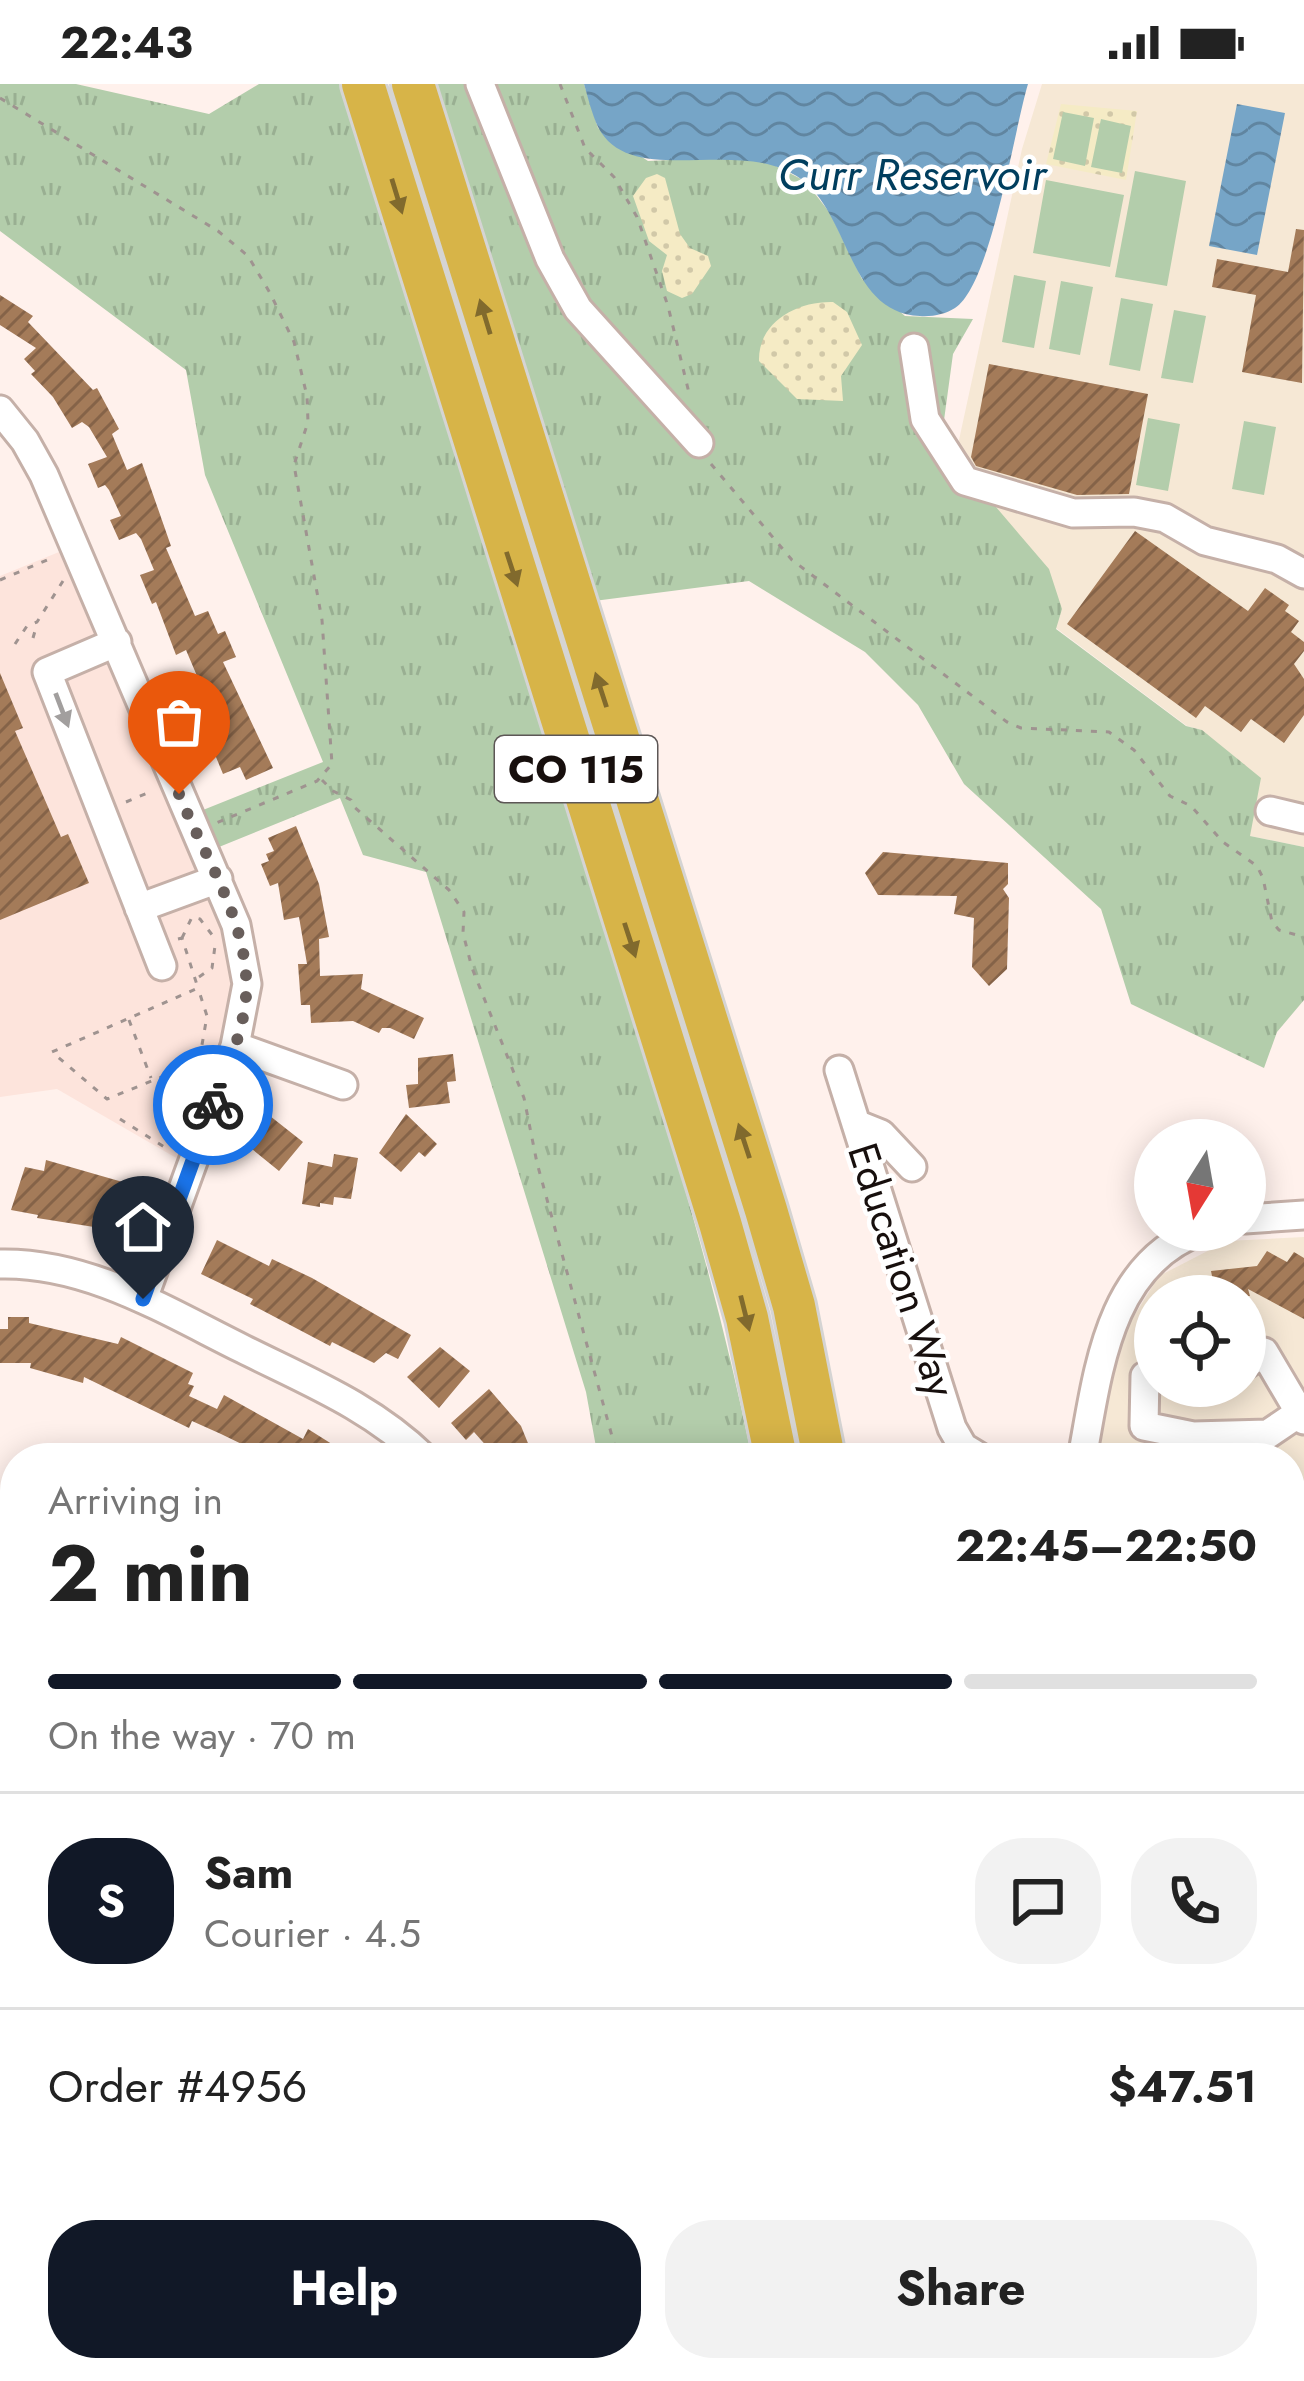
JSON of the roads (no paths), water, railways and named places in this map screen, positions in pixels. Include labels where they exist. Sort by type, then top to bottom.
[{"type":"highway","name":"CO 115","points":[[363,84],[720,1223],[747,1318],[773,1443]]},
{"type":"highway","name":"CO 115","points":[[413,84],[766,1210],[794,1306],[821,1443]]},
{"type":"street","points":[[479,84],[550,259],[578,309],[699,442]]},
{"type":"street","points":[[914,348],[925,419],[965,481],[1073,513],[1134,512],[1165,518],[1205,541],[1277,559],[1304,574]]},
{"type":"street","points":[[0,410],[26,441],[44,476],[218,879],[246,963],[245,1005],[235,1046],[143,1299]]},
{"type":"street","points":[[117,642],[47,672],[140,908],[166,954]]},
{"type":"street","points":[[1270,811],[1304,819]]},
{"type":"street","points":[[140,908],[218,879]]},
{"type":"street","points":[[235,1046],[343,1085]]},
{"type":"street","name":"Education Way","points":[[839,1070],[952,1428],[961,1443]]},
{"type":"street","points":[[856,1124],[881,1134],[912,1167]]},
{"type":"street","points":[[1266,1218],[1304,1215]]},
{"type":"street","points":[[1085,1443],[1103,1342],[1138,1277],[1168,1251]]},
{"type":"street","points":[[0,1264],[80,1274],[143,1299],[373,1413],[407,1443]]},
{"type":"street","points":[[1146,1407],[1144,1426],[1193,1436],[1268,1434],[1301,1416],[1266,1355]]},
{"type":"street","points":[[1099,1367],[1134,1373]]},
{"type":"water","name":"Curr Reservoir","points":[[584,84],[1028,84],[980,270],[955,308],[925,316],[896,311],[878,299],[818,195],[801,179],[776,166],[748,161],[635,156],[614,146],[598,127]]},
{"type":"water","points":[[1237,104],[1285,113],[1257,255],[1209,246]]}]
